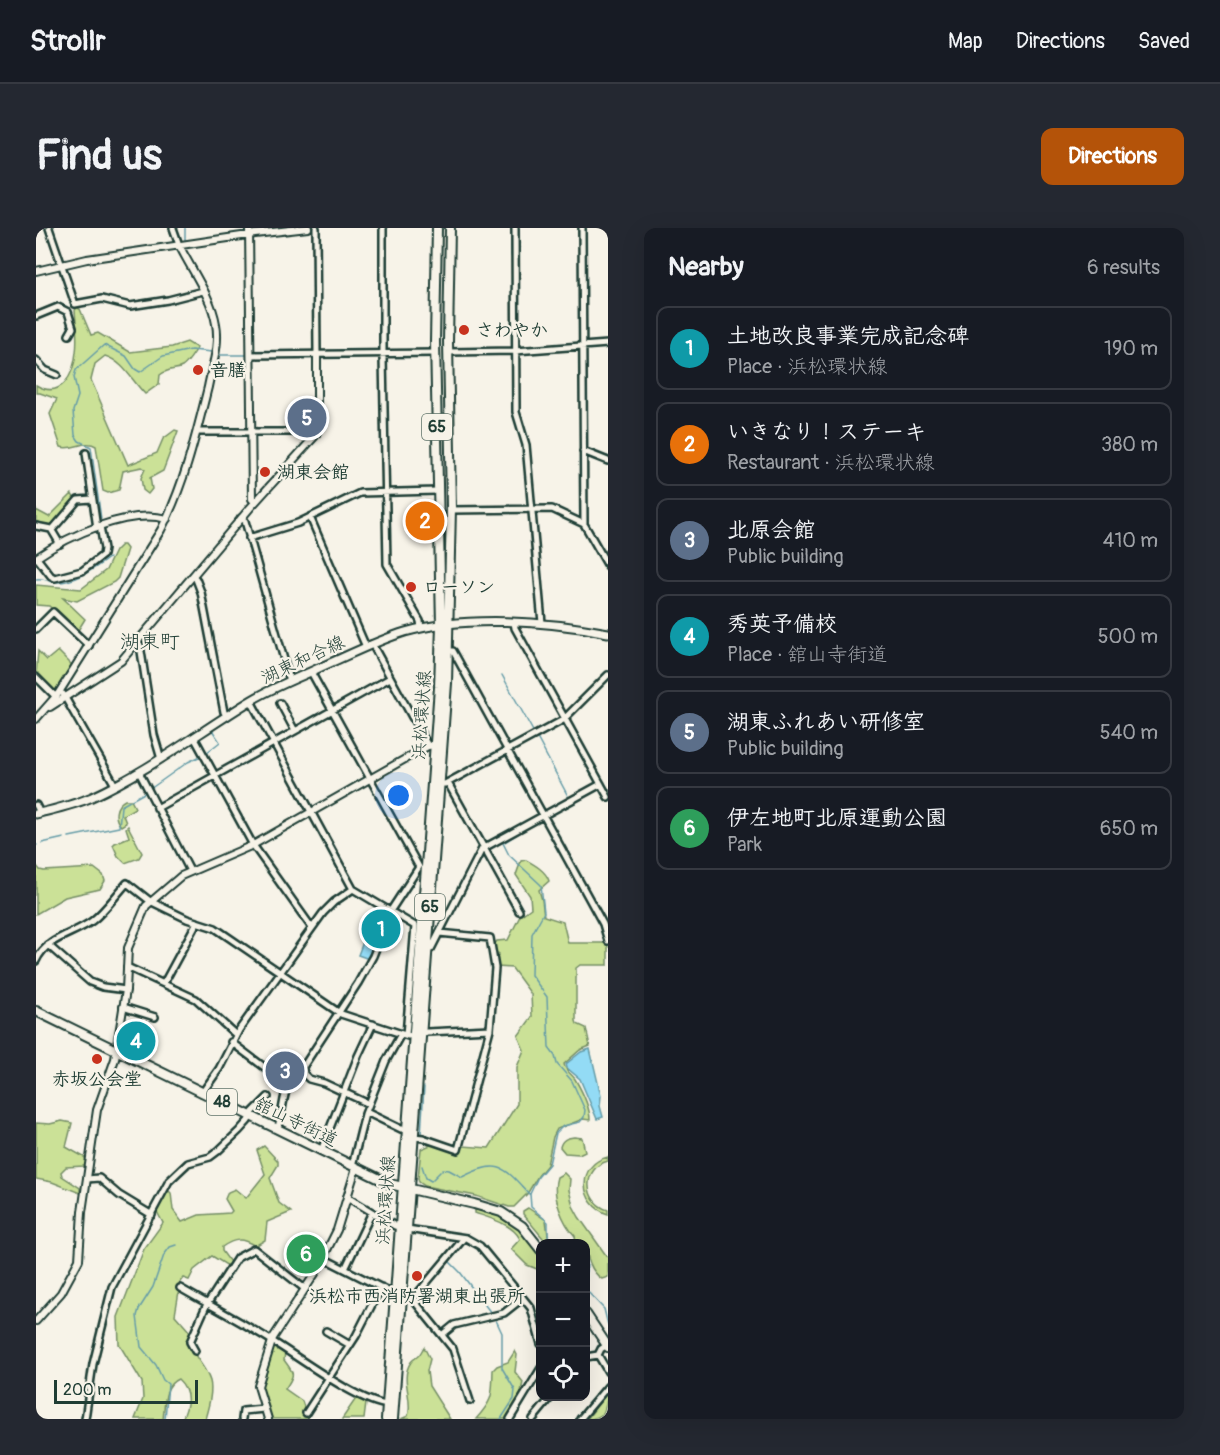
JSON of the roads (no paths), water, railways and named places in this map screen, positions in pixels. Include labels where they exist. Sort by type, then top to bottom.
[{"type":"main road","name":"浜松環状線","points":[[386,1419],[390,1405],[406,1189],[414,1137],[411,1034],[420,949],[444,783],[448,651],[437,490],[437,228]]},
{"type":"main road","name":"浜松環状線","points":[[420,949],[432,746],[445,625],[450,510],[450,228]]},
{"type":"main road","name":"湖東和合線","points":[[38,813],[87,799],[115,785],[161,759],[251,701],[290,681],[369,646],[422,628],[514,622],[542,623],[608,633]]},
{"type":"main road","name":"舘山寺街道","points":[[36,1011],[390,1184],[501,1212],[522,1226],[536,1245]]},
{"type":"main road","name":"浜松環状線","points":[[406,1189],[406,1130],[413,1100]]},
{"type":"main road","points":[[590,1321],[607,1346]]},
{"type":"main road","name":"浜松環状線","points":[[390,1405],[393,1419]]},
{"type":"street","points":[[49,228],[75,304],[102,299],[130,306],[203,291]]},
{"type":"street","points":[[36,719],[61,690],[155,541],[167,519],[196,432],[217,341],[214,316],[173,228]]},
{"type":"street","points":[[36,271],[60,264],[249,231],[308,228]]},
{"type":"street","points":[[45,710],[121,661],[241,518],[317,432],[316,228]]},
{"type":"street","points":[[383,228],[387,564],[422,628]]},
{"type":"street","points":[[516,228],[516,412],[525,445],[542,623]]},
{"type":"street","points":[[582,228],[584,524],[608,566]]},
{"type":"street","points":[[249,231],[252,500],[255,502]]},
{"type":"street","points":[[36,316],[58,307],[68,312],[73,328],[69,334]]},
{"type":"street","points":[[449,352],[515,351],[608,344]]},
{"type":"street","points":[[251,355],[436,352]]},
{"type":"street","points":[[36,360],[45,370],[57,375]]},
{"type":"street","points":[[196,432],[317,432]]},
{"type":"street","points":[[583,451],[587,450],[608,461]]},
{"type":"street","points":[[86,453],[92,499],[98,527],[104,549],[103,555],[82,571],[55,578],[51,576],[37,558],[60,544],[98,527],[114,520],[130,517],[167,519]]},
{"type":"street","points":[[249,538],[298,523],[360,493],[437,490]]},
{"type":"street","points":[[52,530],[78,500],[92,499]]},
{"type":"street","points":[[450,510],[552,509],[584,524]]},
{"type":"street","points":[[36,1321],[56,1300],[78,1263],[87,1179],[99,1104],[115,1059],[126,990],[129,941],[143,910],[176,879],[190,871],[253,845],[432,746],[369,646],[310,517]]},
{"type":"street","points":[[241,518],[245,521],[290,681]]},
{"type":"street","points":[[36,526],[52,530],[60,544]]},
{"type":"street","points":[[193,576],[201,592],[226,716]]},
{"type":"street","points":[[36,629],[53,612],[89,646]]},
{"type":"street","points":[[514,622],[514,628],[608,797]]},
{"type":"street","points":[[137,642],[140,645],[154,735],[161,759]]},
{"type":"street","points":[[448,651],[453,651],[508,750],[603,924],[608,940]]},
{"type":"street","points":[[277,1129],[288,1084],[296,1073],[303,1070],[306,1061],[358,983],[373,956],[391,910],[418,867],[311,672]]},
{"type":"street","points":[[519,911],[444,783],[564,718],[608,675]]},
{"type":"street","points":[[36,677],[56,697]]},
{"type":"street","points":[[157,808],[390,678]]},
{"type":"street","points":[[61,690],[115,785]]},
{"type":"street","points":[[251,701],[353,889],[415,926],[420,949],[431,949],[484,848],[601,784]]},
{"type":"street","points":[[280,703],[295,731]]},
{"type":"street","points":[[194,737],[253,845],[312,928]]},
{"type":"street","points":[[139,772],[190,871]]},
{"type":"street","points":[[36,805],[38,813]]},
{"type":"street","points":[[36,961],[48,945],[94,919],[127,882],[150,901],[215,928],[338,1012],[411,1034],[490,1029]]},
{"type":"street","points":[[202,1093],[219,1069],[235,1034],[312,928],[333,902],[353,889]]},
{"type":"street","points":[[164,983],[197,922]]},
{"type":"street","points":[[414,1137],[458,1150],[490,1029],[495,968],[490,938],[439,933]]},
{"type":"street","points":[[48,945],[90,982],[103,987],[126,990]]},
{"type":"street","points":[[127,967],[201,1002],[235,1034]]},
{"type":"street","points":[[123,1007],[155,1017]]},
{"type":"street","points":[[321,1151],[373,1024]]},
{"type":"street","points":[[268,1419],[259,1391],[259,1381],[272,1341],[323,1258],[340,1223],[369,1104],[387,1058],[411,1034]]},
{"type":"street","points":[[231,1042],[288,1084]]},
{"type":"street","points":[[303,1070],[309,1079],[322,1082],[369,1104]]},
{"type":"street","points":[[85,1419],[93,1364],[112,1287],[173,1175],[188,1162],[214,1154],[239,1131],[268,1097]]},
{"type":"street","points":[[366,1112],[406,1130]]},
{"type":"street","points":[[87,1179],[99,1178],[119,1195],[152,1215]]},
{"type":"street","points":[[347,1197],[395,1226],[464,1238],[480,1246],[523,1298],[533,1313],[536,1326]]},
{"type":"street","points":[[345,1269],[372,1212]]},
{"type":"street","points":[[413,1299],[464,1238]]},
{"type":"street","points":[[195,1351],[190,1342],[193,1331],[207,1304],[237,1258],[254,1249],[305,1288]]},
{"type":"street","points":[[323,1258],[381,1287],[407,1292],[453,1349],[470,1401]]},
{"type":"street","points":[[306,1413],[350,1345],[381,1287]]},
{"type":"street","points":[[180,1288],[362,1396],[381,1405],[390,1405]]},
{"type":"street","points":[[443,1334],[454,1325],[504,1313],[523,1298]]},
{"type":"street","points":[[326,1331],[350,1345]]},
{"type":"street","points":[[590,1356],[598,1355],[607,1346]]},
{"type":"street","points":[[598,1355],[608,1372]]},
{"type":"street","points":[[510,1419],[536,1375]]},
{"type":"street","points":[[580,1419],[608,1386]]},
{"type":"street","points":[[533,1419],[548,1401]]},
{"type":"street","points":[[242,1419],[243,1411],[264,1408]]},
{"type":"water","points":[[368,929],[379,933],[369,959],[358,955]]},
{"type":"water","points":[[590,1049],[601,1096],[600,1106],[603,1117],[597,1119],[580,1079],[567,1068],[566,1064],[581,1052]]},
{"type":"waterway","points":[[185,228],[185,241]]},
{"type":"waterway","points":[[511,228],[511,256]]},
{"type":"waterway","points":[[214,307],[220,325],[218,353]]},
{"type":"waterway","points":[[101,519],[91,447],[79,441],[75,435],[73,411],[78,396],[74,377],[76,370],[104,345],[126,356],[140,372],[163,356],[191,350],[212,352]]},
{"type":"waterway","points":[[219,355],[247,355]]},
{"type":"waterway","points":[[599,545],[608,560]]},
{"type":"waterway","points":[[36,579],[55,582],[70,580],[109,558]]},
{"type":"waterway","points":[[502,675],[534,733]]},
{"type":"waterway","points":[[206,753],[220,742],[212,730],[220,725]]},
{"type":"waterway","points":[[537,738],[569,798]]},
{"type":"waterway","points":[[150,789],[188,762],[201,756]]},
{"type":"waterway","points":[[69,837],[119,827],[121,806],[146,792]]},
{"type":"waterway","points":[[547,817],[572,803]]},
{"type":"waterway","points":[[542,819],[503,843],[509,855],[541,885],[544,912],[532,934],[531,975],[547,997],[549,1048],[557,1064],[572,1081],[585,1110],[580,1122],[563,1126],[556,1133],[549,1164],[538,1177],[530,1194],[531,1207],[548,1222],[549,1239]]},
{"type":"waterway","points":[[42,843],[64,838]]},
{"type":"waterway","points":[[421,1135],[424,1087]]},
{"type":"waterway","points":[[422,1166],[426,1178],[431,1181],[443,1169],[462,1177],[485,1168],[500,1168],[514,1178],[530,1195]]},
{"type":"waterway","points":[[165,1419],[168,1384],[141,1347],[137,1316],[153,1287],[164,1255],[170,1247],[176,1245]]},
{"type":"waterway","points":[[449,1261],[491,1313]]},
{"type":"waterway","points":[[589,1293],[604,1309],[608,1325]]},
{"type":"waterway","points":[[495,1318],[502,1333],[502,1368],[515,1390],[514,1399],[501,1419]]},
{"type":"place","name":"さわやか","points":[[464,330]]},
{"type":"place","name":"音膳","points":[[198,370]]},
{"type":"place","name":"湖東ふれあい研修室","points":[[307,418]]},
{"type":"place","name":"湖東会館","points":[[265,472]]},
{"type":"place","name":"いきなり！ステーキ","points":[[425,521]]},
{"type":"place","name":"ローソン","points":[[411,587]]},
{"type":"place","name":"土地改良事業完成記念碑","points":[[381,929]]},
{"type":"place","name":"秀英予備校","points":[[136,1041]]},
{"type":"place","name":"赤坂公会堂","points":[[97,1059]]},
{"type":"place","name":"北原会館","points":[[285,1071]]},
{"type":"place","name":"伊左地町北原運動公園","points":[[306,1254]]},
{"type":"place","name":"浜松市西消防署湖東出張所","points":[[417,1276]]},
{"type":"district","name":"湖東町","points":[[150,641]]}]
